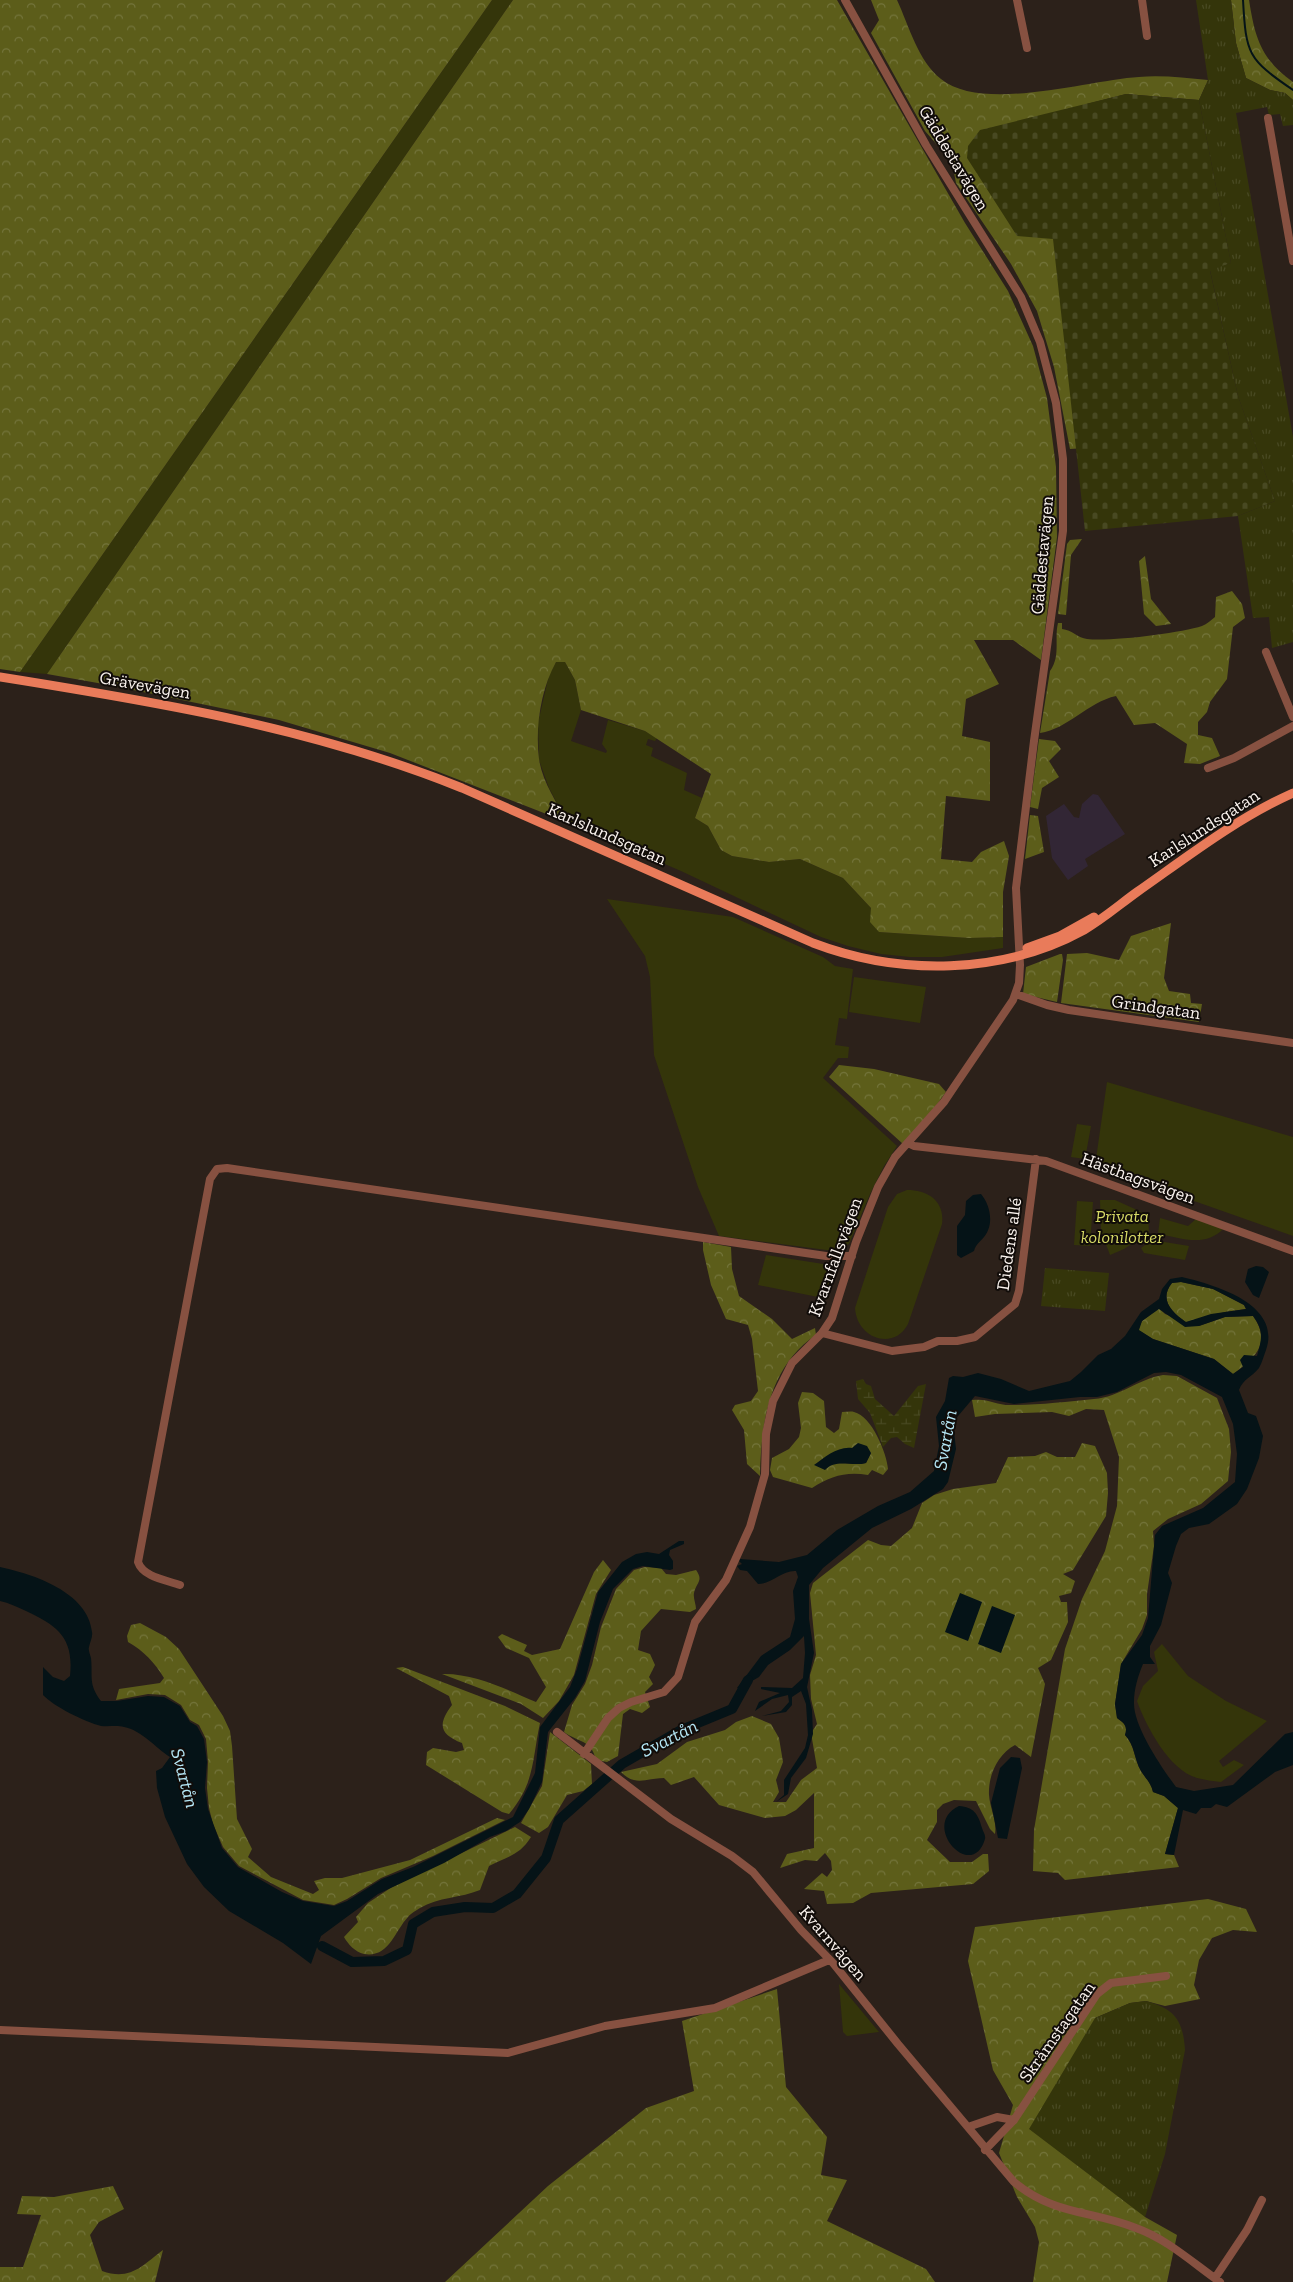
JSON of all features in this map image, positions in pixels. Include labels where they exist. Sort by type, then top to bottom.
[{"type":"main road","name":"Grävevägen","points":[[0,677],[146,702],[284,730]]},
{"type":"main road","name":"Karlslundsgatan","points":[[284,730],[340,745],[443,781],[827,948],[858,958],[916,965],[970,961],[1019,953],[1060,936],[1134,894],[1226,830],[1293,793]]},
{"type":"street","name":"Gäddestavägen","points":[[845,0],[926,145],[1021,297],[1040,342],[1056,403],[1063,459],[1063,531],[1021,845],[1016,900],[1019,953]]},
{"type":"street","points":[[1017,0],[1027,48]]},
{"type":"street","points":[[1142,0],[1147,36]]},
{"type":"street","points":[[1268,118],[1293,261]]},
{"type":"street","points":[[1266,652],[1293,717]]},
{"type":"street","points":[[1208,768],[1234,758],[1293,726]]},
{"type":"street","name":"Kvarnfallsvägen","points":[[584,1754],[608,1718],[619,1708],[631,1702],[664,1692],[678,1677],[695,1622],[726,1580],[750,1527],[765,1474],[766,1434],[773,1401],[792,1363],[822,1333],[834,1313],[852,1256],[878,1188],[890,1163],[944,1102],[1016,994],[1020,972],[1019,953]]},
{"type":"street","name":"Grindgatan","points":[[1016,994],[1047,1005],[1069,1010],[1293,1043]]},
{"type":"street","name":"Hästhagsvägen","points":[[908,1143],[914,1146],[968,1150],[1036,1159],[1293,1251]]},
{"type":"street","name":"Diedens allé","points":[[822,1333],[880,1350],[903,1351],[938,1341],[957,1341],[975,1337],[995,1323],[1015,1304],[1019,1291],[1036,1159]]},
{"type":"street","points":[[180,1585],[146,1573],[140,1568],[138,1562],[210,1179],[217,1169],[227,1168],[826,1256],[852,1256]]},
{"type":"street","name":"Kvarnvägen","points":[[558,1732],[596,1764],[633,1789],[675,1822],[749,1868],[829,1960],[985,2150],[1014,2182],[1035,2198],[1054,2207],[1137,2228],[1161,2241],[1217,2280]]},
{"type":"street","points":[[0,2030],[508,2054],[605,2026],[715,2008],[829,1960]]},
{"type":"street","name":"Skråmstagatan","points":[[985,2150],[1014,2120],[1102,1989],[1112,1983],[1166,1976]]},
{"type":"street","points":[[968,2127],[998,2116],[1014,2120]]},
{"type":"street","points":[[1217,2280],[1247,2230],[1262,2200]]},
{"type":"shaded area","points":[[1093,794],[1098,795],[1125,834],[1085,859],[1088,866],[1068,880],[1052,858],[1046,816],[1064,804],[1074,817],[1079,818],[1082,804]]},
{"type":"green space","points":[[0,0],[492,0],[20,672],[0,669]]},
{"type":"green space","points":[[492,0],[513,0],[47,674],[20,672]]},
{"type":"green space","points":[[513,0],[837,0],[965,223],[1008,291],[1033,346],[1047,398],[1056,467],[1057,537],[1041,660],[1013,640],[974,640],[999,684],[966,699],[962,736],[990,742],[990,801],[946,796],[941,859],[972,862],[981,852],[1004,841],[1009,856],[1003,892],[1003,937],[969,938],[879,932],[870,922],[871,908],[843,878],[800,859],[769,862],[732,856],[721,850],[708,826],[695,818],[711,774],[645,731],[581,710],[575,680],[565,662],[556,662],[546,684],[540,709],[538,747],[543,775],[567,822],[390,753],[279,720],[47,674]]},
{"type":"green space","points":[[871,0],[897,0],[926,63],[941,79],[959,89],[982,93],[1009,94],[1037,92],[1139,77],[1208,80],[1199,100],[1126,94],[1087,104],[1186,441],[1070,449],[1054,367],[1037,311],[1011,264],[956,183],[952,162],[925,131],[871,33],[879,20]]},
{"type":"green space","points":[[1196,0],[1231,0],[1236,43],[1246,78],[1270,90],[1285,93],[1293,100],[1293,125],[1283,126],[1280,114],[1269,115],[1267,107],[1236,113],[1293,437],[1293,642],[1272,648],[1269,617],[1253,618],[1238,516],[1275,501],[1238,396],[1210,270],[1231,263],[1199,100],[1208,80]]},
{"type":"green space","points":[[1231,0],[1249,0],[1254,26],[1261,47],[1273,65],[1293,82],[1293,100],[1285,93],[1270,90],[1246,78],[1236,43]]},
{"type":"green space","points":[[1126,94],[1199,100],[1231,263],[1210,271],[1238,396],[1275,501],[1238,516],[1085,531],[1053,239],[1017,236],[967,158],[968,146],[980,130]]},
{"type":"green space","points":[[1082,539],[1071,555],[1066,615],[1058,614],[1067,544],[1070,540]]},
{"type":"green space","points":[[1145,556],[1151,599],[1171,624],[1156,626],[1144,614],[1139,561]]},
{"type":"green space","points":[[1232,591],[1242,604],[1245,618],[1233,627],[1227,679],[1210,702],[1207,712],[1198,722],[1198,735],[1212,738],[1220,756],[1200,764],[1184,763],[1187,744],[1155,723],[1134,725],[1116,696],[1096,704],[1050,731],[1040,733],[1050,671],[1056,653],[1058,623],[1062,623],[1062,629],[1087,639],[1097,640],[1128,638],[1192,629],[1202,626],[1215,617],[1216,597]]},
{"type":"green space","points":[[556,662],[565,662],[575,680],[581,710],[571,741],[606,753],[607,751],[602,744],[608,720],[645,731],[657,738],[655,741],[648,739],[646,745],[653,748],[651,756],[687,773],[684,790],[702,798],[695,818],[708,826],[721,850],[732,856],[769,862],[800,859],[843,878],[871,908],[879,932],[969,938],[1003,937],[1003,948],[942,957],[910,957],[881,954],[848,946],[821,937],[681,871],[567,822],[549,788],[539,760],[538,723],[549,675]]},
{"type":"green space","points":[[1039,739],[1055,741],[1061,749],[1049,761],[1059,777],[1042,788],[1038,809],[1030,807]]},
{"type":"green space","points":[[1030,815],[1038,816],[1044,852],[1025,859]]},
{"type":"green space","points":[[607,899],[733,917],[823,957],[835,966],[853,969],[847,1019],[839,1018],[835,1045],[849,1047],[848,1058],[838,1058],[823,1078],[897,1146],[884,1166],[870,1194],[849,1244],[834,1251],[719,1236],[698,1187],[654,1055],[650,977],[645,956]]},
{"type":"green space","points":[[1171,923],[1164,978],[1169,991],[1190,994],[1191,1003],[1202,1004],[1199,1022],[1061,1003],[1067,954],[1087,953],[1119,960],[1131,936]]},
{"type":"green space","points":[[1062,954],[1063,960],[1057,1002],[1023,994],[1026,967]]},
{"type":"green space","points":[[854,977],[926,987],[920,1023],[849,1012]]},
{"type":"green space","points":[[839,1065],[874,1069],[939,1084],[946,1092],[903,1144],[829,1077]]},
{"type":"green space","points":[[1107,1082],[1293,1137],[1293,1236],[1095,1166]]},
{"type":"green space","points":[[1077,1124],[1091,1126],[1085,1159],[1071,1157]]},
{"type":"green space","points":[[907,1190],[922,1192],[934,1198],[941,1209],[942,1224],[908,1324],[902,1332],[894,1337],[886,1339],[877,1338],[869,1334],[862,1327],[857,1319],[855,1308],[888,1207],[897,1194]]},
{"type":"green space","name":"Privata kolonilotter","points":[[1100,1200],[1115,1200],[1148,1215],[1149,1233],[1124,1249],[1110,1255],[1101,1231]]},
{"type":"green space","points":[[1077,1201],[1093,1202],[1090,1246],[1074,1245]]},
{"type":"green space","points":[[1160,1218],[1188,1226],[1196,1219],[1224,1228],[1209,1238],[1201,1240],[1184,1239],[1158,1234]]},
{"type":"green space","points":[[1152,1240],[1189,1246],[1185,1260],[1144,1253],[1141,1248]]},
{"type":"green space","points":[[703,1242],[731,1247],[732,1269],[739,1296],[772,1319],[792,1339],[815,1328],[816,1335],[800,1348],[788,1363],[778,1379],[771,1397],[763,1436],[760,1476],[747,1464],[744,1430],[732,1410],[735,1405],[751,1401],[758,1391],[752,1339],[748,1325],[726,1319],[711,1285]]},
{"type":"green space","points":[[766,1255],[836,1266],[828,1299],[758,1285]]},
{"type":"green space","points":[[1045,1268],[1109,1273],[1105,1311],[1041,1306]]},
{"type":"green space","points":[[1181,1282],[1213,1289],[1244,1305],[1246,1309],[1225,1312],[1186,1322],[1168,1305],[1167,1300],[1168,1289],[1172,1283]]},
{"type":"green space","points":[[1159,1308],[1165,1314],[1199,1326],[1225,1317],[1253,1316],[1261,1334],[1261,1342],[1254,1356],[1233,1374],[1214,1359],[1153,1339],[1138,1330],[1142,1321]]},
{"type":"green space","points":[[1163,1375],[1177,1376],[1217,1398],[1229,1429],[1231,1452],[1228,1481],[1201,1504],[1168,1519],[1153,1531],[1154,1546],[1147,1594],[1147,1615],[1142,1629],[1121,1664],[1115,1704],[1117,1718],[1125,1725],[1125,1735],[1131,1744],[1141,1771],[1153,1792],[1164,1796],[1178,1808],[1165,1854],[1174,1855],[1179,1867],[1065,1880],[1058,1873],[1033,1871],[1034,1830],[1065,1649],[1082,1599],[1105,1551],[1117,1506],[1119,1457],[1104,1410],[1086,1409],[1069,1416],[1052,1412],[995,1414],[975,1417],[972,1400],[1010,1405],[1103,1398],[1145,1380]]},
{"type":"green space","points":[[863,1379],[866,1384],[871,1386],[875,1399],[894,1416],[918,1386],[926,1384],[914,1448],[905,1444],[897,1437],[891,1438],[883,1447],[870,1413],[858,1399],[856,1381]]},
{"type":"green space","points":[[802,1392],[813,1393],[824,1401],[826,1427],[834,1433],[839,1429],[842,1412],[853,1412],[861,1415],[867,1420],[882,1445],[888,1469],[883,1475],[872,1470],[868,1475],[839,1475],[825,1480],[812,1488],[773,1477],[770,1470],[772,1458],[789,1449],[799,1437],[801,1428],[798,1403]],"holes":[[[852,1448],[871,1453],[866,1463],[838,1463],[829,1465]]]},
{"type":"green space","points":[[1082,1443],[1095,1446],[1107,1473],[1106,1516],[1073,1570],[1063,1574],[1075,1581],[1071,1593],[1059,1596],[1061,1602],[1067,1602],[1068,1622],[1051,1660],[1038,1668],[1045,1684],[1031,1757],[1015,1745],[1004,1754],[995,1766],[990,1780],[989,1795],[995,1824],[995,1834],[990,1829],[976,1801],[954,1800],[943,1804],[937,1810],[937,1822],[927,1840],[950,1862],[972,1862],[983,1854],[988,1854],[989,1871],[973,1884],[871,1893],[853,1903],[827,1904],[824,1891],[804,1889],[822,1873],[827,1877],[832,1870],[831,1861],[825,1853],[817,1861],[805,1860],[780,1868],[787,1854],[814,1848],[814,1793],[796,1810],[785,1816],[765,1818],[719,1805],[694,1777],[671,1785],[664,1778],[641,1781],[626,1777],[621,1772],[657,1764],[687,1742],[725,1730],[736,1722],[752,1716],[771,1724],[779,1738],[783,1762],[776,1780],[779,1792],[773,1802],[786,1802],[801,1780],[817,1768],[811,1733],[817,1724],[811,1699],[810,1675],[816,1655],[810,1593],[813,1583],[868,1540],[881,1545],[891,1546],[912,1528],[922,1503],[934,1495],[953,1489],[996,1483],[1008,1457],[1035,1456],[1046,1452],[1057,1457],[1075,1457]]},
{"type":"green space","points":[[603,1560],[611,1570],[596,1594],[574,1675],[559,1701],[543,1718],[521,1704],[442,1674],[454,1674],[478,1679],[536,1702],[546,1687],[529,1658],[506,1648],[498,1637],[502,1634],[527,1645],[524,1651],[532,1655],[560,1649],[594,1572]]},
{"type":"green space","points":[[645,1567],[661,1568],[666,1574],[676,1575],[696,1570],[699,1579],[694,1593],[696,1609],[690,1612],[661,1609],[641,1631],[638,1650],[650,1654],[655,1665],[649,1677],[653,1684],[645,1692],[650,1707],[642,1713],[630,1709],[623,1714],[618,1756],[607,1762],[596,1760],[594,1753],[588,1745],[564,1732],[572,1705],[585,1684],[592,1665],[601,1627],[616,1589],[634,1570]]},
{"type":"green space","points":[[140,1623],[166,1637],[179,1649],[223,1716],[230,1731],[237,1819],[252,1849],[248,1857],[271,1877],[313,1894],[319,1890],[314,1881],[325,1878],[342,1878],[410,1860],[497,1818],[505,1820],[433,1856],[381,1878],[334,1905],[303,1900],[239,1866],[223,1847],[213,1824],[207,1788],[208,1762],[206,1739],[199,1725],[190,1720],[181,1705],[165,1695],[148,1694],[116,1700],[119,1689],[160,1683],[164,1678],[149,1658],[128,1642],[127,1636],[131,1625]]},
{"type":"green space","points":[[1162,1644],[1188,1676],[1226,1701],[1267,1721],[1219,1761],[1223,1767],[1234,1760],[1244,1765],[1221,1782],[1197,1778],[1177,1766],[1160,1746],[1141,1711],[1137,1701],[1143,1686],[1158,1671],[1154,1652]]},
{"type":"green space","points":[[403,1667],[505,1706],[540,1723],[534,1760],[528,1781],[524,1792],[509,1814],[502,1812],[426,1765],[427,1752],[433,1748],[456,1752],[464,1750],[462,1743],[449,1736],[443,1728],[444,1718],[452,1705],[449,1696],[396,1668]]},
{"type":"green space","points":[[550,1732],[591,1764],[592,1784],[583,1791],[567,1795],[548,1827],[539,1833],[521,1823],[542,1786]]},
{"type":"green space","points":[[515,1827],[531,1837],[518,1852],[489,1866],[480,1890],[427,1904],[420,1908],[409,1916],[390,1943],[379,1952],[372,1954],[361,1953],[352,1947],[344,1937],[358,1922],[356,1917],[368,1903],[392,1887]]},
{"type":"green space","points":[[1208,1899],[1246,1909],[1257,1932],[1233,1930],[1212,1938],[1199,1960],[1194,1985],[1200,1999],[1165,2006],[1146,2001],[1130,2003],[1095,2018],[1145,2217],[1177,2235],[1167,2282],[1033,2282],[1039,2242],[1035,2227],[1017,2197],[999,2153],[1013,2105],[993,2070],[968,1961],[975,1927]]},
{"type":"green space","points":[[839,1984],[879,2032],[847,2036],[843,2032]]},
{"type":"green space","points":[[777,1989],[786,2087],[827,2137],[821,2175],[847,2180],[827,2221],[926,2269],[935,2282],[445,2282],[548,2186],[646,2108],[694,2091],[682,2021]]},
{"type":"green space","points":[[1146,2001],[1164,2008],[1175,2017],[1182,2030],[1185,2050],[1165,2154],[1145,2217],[1029,2129],[1095,2018],[1130,2003]]},
{"type":"green space","points":[[113,2186],[124,2209],[99,2222],[90,2235],[102,2271],[112,2274],[128,2273],[142,2266],[163,2250],[155,2282],[0,2282],[0,2267],[23,2267],[41,2215],[17,2214],[22,2196],[54,2197]]},
{"type":"water","points":[[981,1194],[989,1210],[989,1227],[974,1251],[961,1258],[957,1255],[957,1226],[965,1215],[966,1201],[973,1195]]},
{"type":"water","points":[[1256,1266],[1263,1267],[1269,1272],[1259,1298],[1253,1295],[1245,1282],[1248,1269]]},
{"type":"water","points":[[1182,1277],[1227,1291],[1255,1309],[1264,1320],[1268,1334],[1266,1350],[1259,1368],[1243,1383],[1239,1390],[1248,1413],[1256,1416],[1263,1436],[1259,1458],[1247,1489],[1237,1504],[1209,1524],[1189,1528],[1181,1534],[1168,1573],[1172,1583],[1161,1625],[1150,1646],[1150,1657],[1155,1664],[1143,1664],[1135,1692],[1135,1712],[1149,1746],[1176,1787],[1194,1791],[1233,1785],[1285,1734],[1293,1732],[1293,1765],[1275,1772],[1227,1807],[1216,1804],[1211,1808],[1201,1808],[1196,1814],[1183,1810],[1174,1855],[1165,1854],[1178,1808],[1164,1796],[1153,1792],[1141,1771],[1131,1743],[1125,1735],[1125,1725],[1117,1718],[1115,1704],[1121,1664],[1142,1635],[1148,1618],[1155,1535],[1162,1526],[1203,1508],[1235,1482],[1237,1454],[1233,1424],[1222,1397],[1181,1375],[1166,1372],[1154,1373],[1117,1392],[1097,1397],[1014,1404],[975,1396],[953,1422],[956,1449],[948,1482],[943,1489],[911,1509],[872,1528],[823,1568],[809,1585],[809,1619],[814,1653],[807,1687],[812,1710],[813,1734],[806,1758],[791,1778],[788,1794],[776,1802],[784,1795],[784,1780],[805,1748],[808,1735],[806,1704],[801,1691],[792,1697],[792,1705],[786,1712],[762,1716],[781,1711],[789,1702],[788,1695],[772,1699],[755,1711],[759,1702],[780,1693],[761,1689],[761,1687],[792,1688],[803,1678],[804,1636],[790,1650],[768,1665],[759,1677],[752,1681],[744,1690],[737,1688],[761,1656],[790,1637],[795,1619],[793,1591],[798,1577],[796,1571],[791,1571],[768,1582],[758,1584],[747,1571],[740,1570],[737,1566],[742,1564],[739,1561],[740,1559],[779,1562],[807,1555],[837,1530],[878,1506],[910,1492],[934,1471],[939,1446],[936,1417],[945,1401],[949,1378],[978,1373],[1001,1379],[1029,1391],[1070,1381],[1098,1355],[1111,1349],[1125,1336],[1141,1312],[1159,1299],[1162,1289],[1170,1279]],"holes":[[[1181,1282],[1213,1289],[1244,1305],[1246,1309],[1211,1314],[1186,1322],[1168,1305],[1167,1300],[1168,1289],[1172,1283]],[[1159,1309],[1185,1327],[1199,1326],[1225,1317],[1253,1316],[1259,1326],[1261,1335],[1257,1356],[1244,1355],[1240,1360],[1243,1367],[1233,1374],[1214,1359],[1153,1339],[1139,1330],[1142,1321]]]},
{"type":"water","points":[[858,1443],[867,1446],[871,1453],[866,1463],[834,1464],[825,1470],[814,1465],[832,1453],[852,1448]]},
{"type":"water","points":[[679,1541],[684,1541],[684,1544],[670,1550],[669,1555],[673,1561],[673,1569],[643,1566],[633,1569],[613,1589],[600,1622],[585,1681],[575,1698],[548,1732],[542,1782],[529,1809],[520,1822],[444,1863],[378,1894],[321,1936],[311,1964],[283,1943],[229,1911],[204,1887],[187,1864],[165,1817],[157,1788],[156,1771],[162,1768],[170,1757],[142,1735],[130,1729],[121,1726],[94,1724],[54,1704],[43,1695],[43,1667],[53,1677],[64,1681],[70,1676],[71,1663],[66,1643],[62,1635],[47,1622],[0,1601],[0,1567],[43,1580],[57,1587],[81,1606],[88,1618],[92,1634],[89,1651],[92,1680],[94,1690],[101,1701],[117,1701],[148,1696],[164,1697],[180,1706],[190,1722],[197,1726],[204,1739],[207,1762],[205,1788],[208,1809],[222,1848],[238,1867],[282,1892],[303,1901],[334,1906],[347,1901],[382,1879],[413,1867],[513,1817],[535,1773],[540,1727],[570,1687],[577,1669],[598,1592],[622,1562],[636,1554],[647,1552],[659,1554]]},
{"type":"water","points":[[960,1593],[982,1602],[968,1641],[945,1632]]},
{"type":"water","points":[[992,1606],[1015,1615],[1001,1653],[978,1644]]},
{"type":"water","points":[[1011,1757],[1020,1758],[1022,1768],[1007,1839],[998,1838],[991,1803],[1000,1768]]},
{"type":"water","points":[[959,1806],[975,1812],[985,1836],[979,1851],[970,1855],[961,1853],[952,1846],[946,1836],[944,1825],[948,1815]]},
{"type":"waterway","points":[[1243,0],[1246,33],[1252,54],[1267,71],[1293,90]]},
{"type":"waterway","name":"Svartån","points":[[322,1946],[352,1962],[384,1961],[407,1950],[413,1924],[433,1912],[465,1907],[493,1908],[517,1894],[546,1858],[559,1820],[622,1764],[681,1730],[732,1709],[748,1680]]}]
